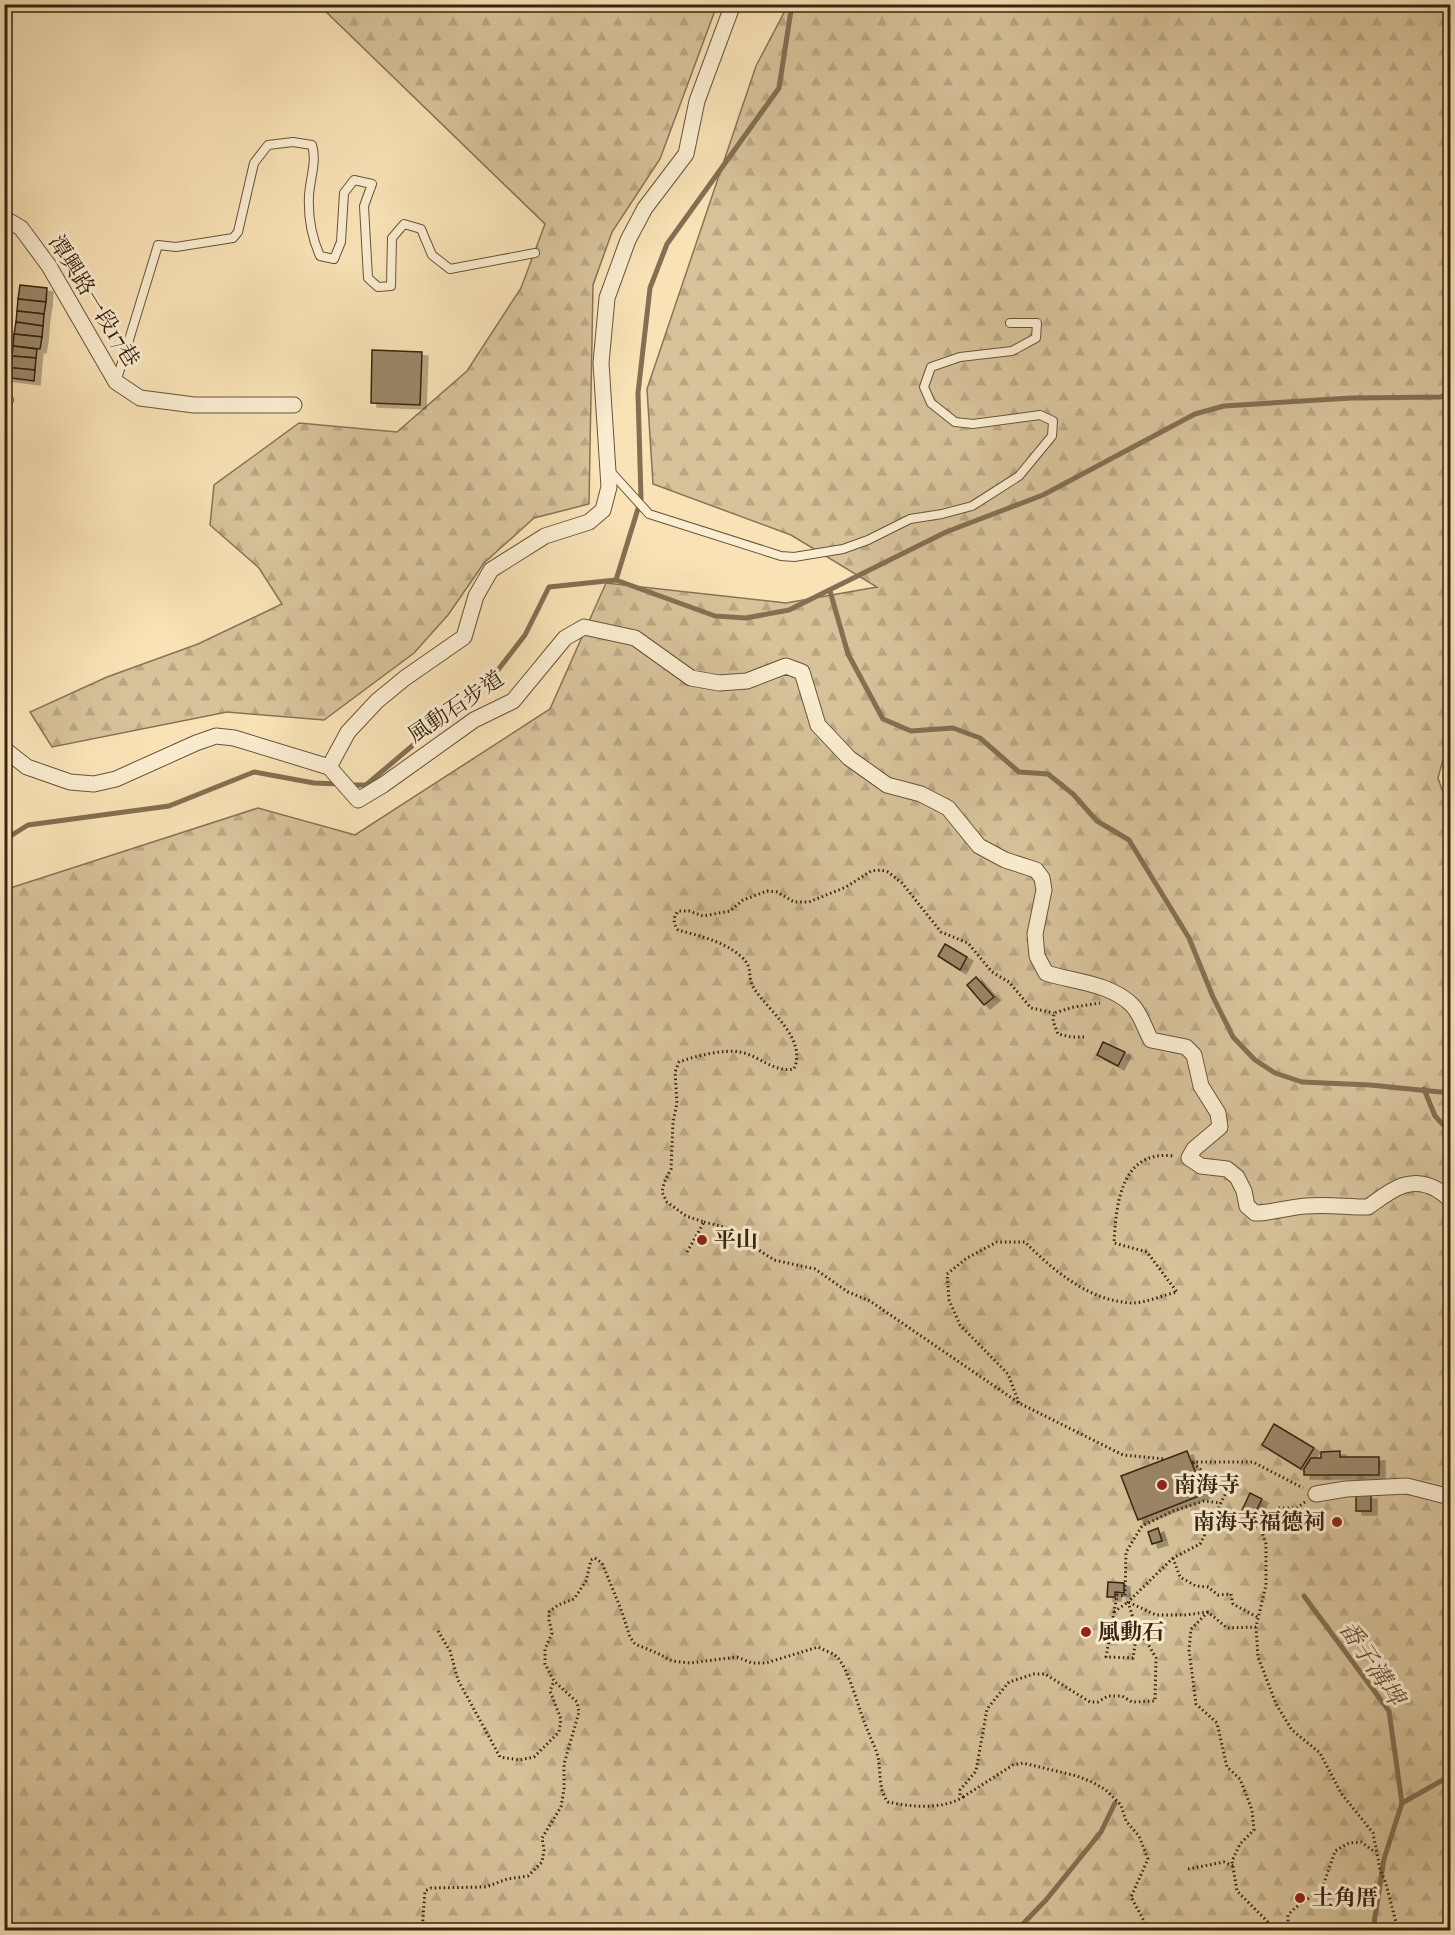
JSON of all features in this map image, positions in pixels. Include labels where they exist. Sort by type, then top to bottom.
[{"type":"street","points":[[4,749],[27,767],[70,782],[94,784],[116,778],[216,736],[234,738],[329,767],[348,732],[377,701],[405,678],[464,637],[476,596],[491,570],[545,536],[589,522],[603,510],[609,487],[601,363],[607,298],[628,240],[645,208],[686,154],[697,101],[733,4]]},
{"type":"street","name":"潭興路一段17巷","points":[[4,218],[21,228],[49,266],[116,382],[140,398],[194,405],[294,405]]},
{"type":"street","name":"風動石步道","points":[[329,767],[357,800],[383,785],[474,720],[513,701],[565,638],[584,627],[635,638],[691,678],[719,683],[747,681],[786,666],[802,672],[818,725],[849,758],[887,785],[921,794],[948,808],[979,846],[1005,860],[1036,870],[1042,878],[1044,890],[1035,934],[1037,956],[1046,973],[1097,985],[1126,1000],[1135,1008],[1151,1040],[1186,1047],[1194,1055],[1201,1086],[1218,1113],[1220,1127],[1194,1149],[1188,1158]]},
{"type":"street","points":[[1188,1158],[1201,1166],[1227,1169],[1237,1177],[1244,1191],[1247,1206],[1255,1213],[1335,1204],[1368,1207],[1397,1186],[1414,1182],[1427,1184],[1448,1196],[1450,1201]]},
{"type":"street","points":[[1316,1494],[1407,1486],[1450,1497]]},
{"type":"lane","points":[[116,382],[158,245],[176,247],[233,238],[238,232],[254,164],[268,145],[293,142],[312,145],[315,156],[309,198],[313,241],[320,256],[334,259],[341,242],[344,193],[354,180],[372,184],[364,206],[368,278],[378,287],[391,286],[392,238],[404,224],[420,229],[432,255],[450,268],[535,253]]},
{"type":"lane","points":[[608,468],[647,512],[781,556],[794,557],[843,549],[868,540],[910,519],[972,506],[1019,476],[1053,436],[1053,421],[1040,416],[973,424],[955,422],[930,403],[924,387],[931,367],[960,357],[1012,351],[1036,338],[1037,323],[1010,323]]},
{"type":"path","points":[[1126,1000],[1074,1007],[1054,1013],[1031,1008],[1009,982],[992,972],[968,943],[941,932],[902,883],[888,872],[881,870],[871,871],[846,887],[809,902],[794,902],[777,892],[767,891],[743,900],[730,911],[703,916],[688,911],[678,911],[674,920],[674,925],[678,930],[733,950],[749,965],[753,988],[789,1030],[798,1062],[794,1069],[788,1071],[741,1052],[716,1053],[679,1062],[675,1072],[677,1103],[673,1122],[672,1169],[662,1192],[667,1202],[686,1216],[724,1227],[774,1260],[815,1269],[848,1292],[870,1301],[1019,1403],[1123,1455],[1165,1459]]},
{"type":"path","points":[[1054,1013],[1053,1021],[1058,1034],[1084,1037]]},
{"type":"path","points":[[1019,1403],[1008,1374],[960,1325],[949,1300],[947,1274],[967,1258],[997,1242],[1025,1242],[1044,1261],[1081,1288],[1109,1299],[1134,1303],[1177,1292],[1147,1252],[1114,1243],[1116,1210],[1122,1184],[1139,1164],[1162,1155],[1188,1158]]},
{"type":"path","points":[[687,1252],[704,1222]]},
{"type":"path","points":[[1215,1482],[1192,1462],[1253,1462],[1316,1494],[1297,1508],[1279,1508],[1260,1525],[1266,1544],[1266,1586],[1256,1627],[1258,1657],[1276,1704],[1292,1730],[1320,1753],[1341,1793],[1373,1833],[1380,1869],[1398,1930]]},
{"type":"path","points":[[1113,1612],[1128,1602],[1173,1558],[1200,1544],[1232,1481]]},
{"type":"path","points":[[1137,1631],[1133,1658],[1106,1657],[1117,1595],[1125,1596],[1126,1552],[1142,1526],[1173,1511],[1204,1501],[1221,1503]]},
{"type":"path","points":[[422,1930],[425,1891],[431,1888],[486,1887],[507,1879],[528,1876],[542,1862],[544,1850],[542,1838],[561,1807],[564,1764],[579,1712],[577,1702],[554,1681],[545,1664],[546,1649],[552,1633],[549,1612],[558,1605],[574,1599],[586,1581],[591,1560],[595,1558],[602,1563],[630,1637],[635,1644],[672,1661],[690,1663],[737,1657],[752,1663],[766,1664],[818,1647],[834,1654],[844,1667],[867,1731],[874,1744],[878,1755],[883,1794],[888,1802],[943,1805],[963,1797],[1013,1765],[1023,1763],[1077,1776],[1106,1790],[1121,1805],[1125,1821],[1139,1836],[1148,1859],[1131,1897],[1149,1930]]},
{"type":"path","points":[[1173,1558],[1180,1577],[1196,1586],[1208,1587],[1218,1594],[1231,1594],[1233,1604],[1258,1618]]},
{"type":"path","points":[[1128,1602],[1156,1615],[1208,1612],[1227,1628],[1256,1627]]},
{"type":"path","points":[[963,1797],[960,1795],[960,1790],[976,1771],[987,1709],[1012,1681],[1034,1674],[1045,1674],[1090,1702],[1098,1702],[1108,1696],[1122,1696],[1132,1702],[1155,1701],[1156,1658],[1137,1631],[1128,1602]]},
{"type":"path","points":[[1208,1612],[1191,1629],[1189,1650],[1196,1704],[1217,1723],[1227,1767],[1240,1779],[1251,1810],[1254,1830],[1240,1844],[1232,1861],[1237,1891],[1276,1930]]},
{"type":"path","points":[[438,1631],[450,1651],[458,1680],[500,1757],[519,1760],[534,1757],[559,1732],[561,1719],[549,1691],[554,1681]]},
{"type":"path","points":[[1287,1930],[1288,1916],[1295,1908],[1322,1889],[1335,1851],[1349,1843],[1361,1842],[1376,1852]]},
{"type":"path","points":[[1188,1869],[1224,1862],[1233,1866]]},
{"type":"green space","points":[[319,5],[717,5],[660,159],[612,232],[593,285],[589,504],[534,518],[484,563],[448,615],[414,653],[324,720],[227,712],[52,747],[30,712],[107,677],[198,644],[282,604],[259,568],[210,525],[214,485],[299,423],[397,432],[467,371],[521,288],[545,224]]},
{"type":"green space","points":[[788,5],[1450,5],[1450,734],[1438,778],[1450,813],[1450,1930],[5,1930],[4,890],[258,808],[355,835],[550,709],[606,583],[786,603],[877,587],[791,535],[653,484],[647,389],[756,66]]},
{"type":"building","points":[[20,285],[47,288],[46,302],[18,299]]},
{"type":"building","points":[[18,299],[46,302],[44,314],[17,311]]},
{"type":"building","points":[[17,311],[44,314],[43,326],[16,322]]},
{"type":"building","points":[[16,322],[43,326],[42,337],[14,334]]},
{"type":"building","points":[[14,334],[42,337],[40,349],[13,346]]},
{"type":"building","points":[[13,346],[37,349],[36,358],[12,356]]},
{"type":"building","points":[[372,350],[422,352],[420,405],[371,403]]},
{"type":"building","points":[[12,356],[36,358],[35,370],[11,368]]},
{"type":"building","points":[[4,367],[35,370],[34,381],[4,377]]},
{"type":"building","points":[[945,944],[967,957],[960,970],[938,956]]},
{"type":"building","points":[[976,977],[994,997],[984,1005],[967,985]]},
{"type":"building","points":[[1103,1042],[1125,1052],[1118,1066],[1097,1055]]},
{"type":"building","points":[[1274,1424],[1314,1448],[1301,1469],[1262,1445]]},
{"type":"building","name":"南海寺","points":[[1187,1451],[1204,1494],[1138,1520],[1121,1476]]},
{"type":"building","points":[[1340,1451],[1340,1457],[1379,1457],[1379,1475],[1304,1475],[1304,1469],[1311,1458],[1321,1458],[1321,1452]]},
{"type":"building","points":[[1250,1493],[1262,1499],[1250,1524],[1238,1519]]},
{"type":"building","points":[[1356,1495],[1371,1495],[1371,1511],[1356,1511]]},
{"type":"building","points":[[1158,1528],[1162,1541],[1152,1544],[1148,1532]]},
{"type":"building","points":[[1108,1582],[1124,1583],[1124,1593],[1115,1592],[1115,1597],[1107,1597]]},
{"type":"waterway","points":[[616,580],[641,499],[638,393],[650,288],[667,244],[779,88],[792,4]]},
{"type":"waterway","points":[[350,785],[366,785],[491,679],[525,635],[549,587],[616,580],[715,616],[746,618],[789,610],[946,532],[1043,495],[1195,414],[1224,406],[1351,398],[1440,397],[1450,394]]},
{"type":"waterway","points":[[830,591],[848,654],[883,719],[911,731],[953,728],[980,738],[1019,772],[1048,774],[1073,794],[1097,821],[1129,840],[1189,938],[1213,997],[1233,1037],[1255,1060],[1275,1073],[1302,1082],[1370,1085],[1450,1093]]},
{"type":"waterway","points":[[4,840],[28,825],[169,806],[254,772],[314,783],[340,784]]},
{"type":"waterway","points":[[1424,1089],[1435,1116],[1450,1132]]},
{"type":"waterway","name":"番子溝埤","points":[[1304,1596],[1389,1711],[1402,1803],[1384,1859],[1373,1930]]},
{"type":"waterway","points":[[1402,1803],[1450,1776]]},
{"type":"waterway","points":[[1017,1930],[1046,1900],[1101,1832],[1115,1803]]},
{"type":"waterway","name":"番子溝埤","points":[[633,1930],[641,1926],[719,1926],[731,1930]]},
{"type":"place","name":"平山","points":[[702,1240]]},
{"type":"place","name":"南海寺","points":[[1162,1485]]},
{"type":"place","name":"南海寺福德祠","points":[[1337,1522]]},
{"type":"place","name":"風動石","points":[[1086,1632]]},
{"type":"place","name":"土角厝","points":[[1300,1898]]}]
